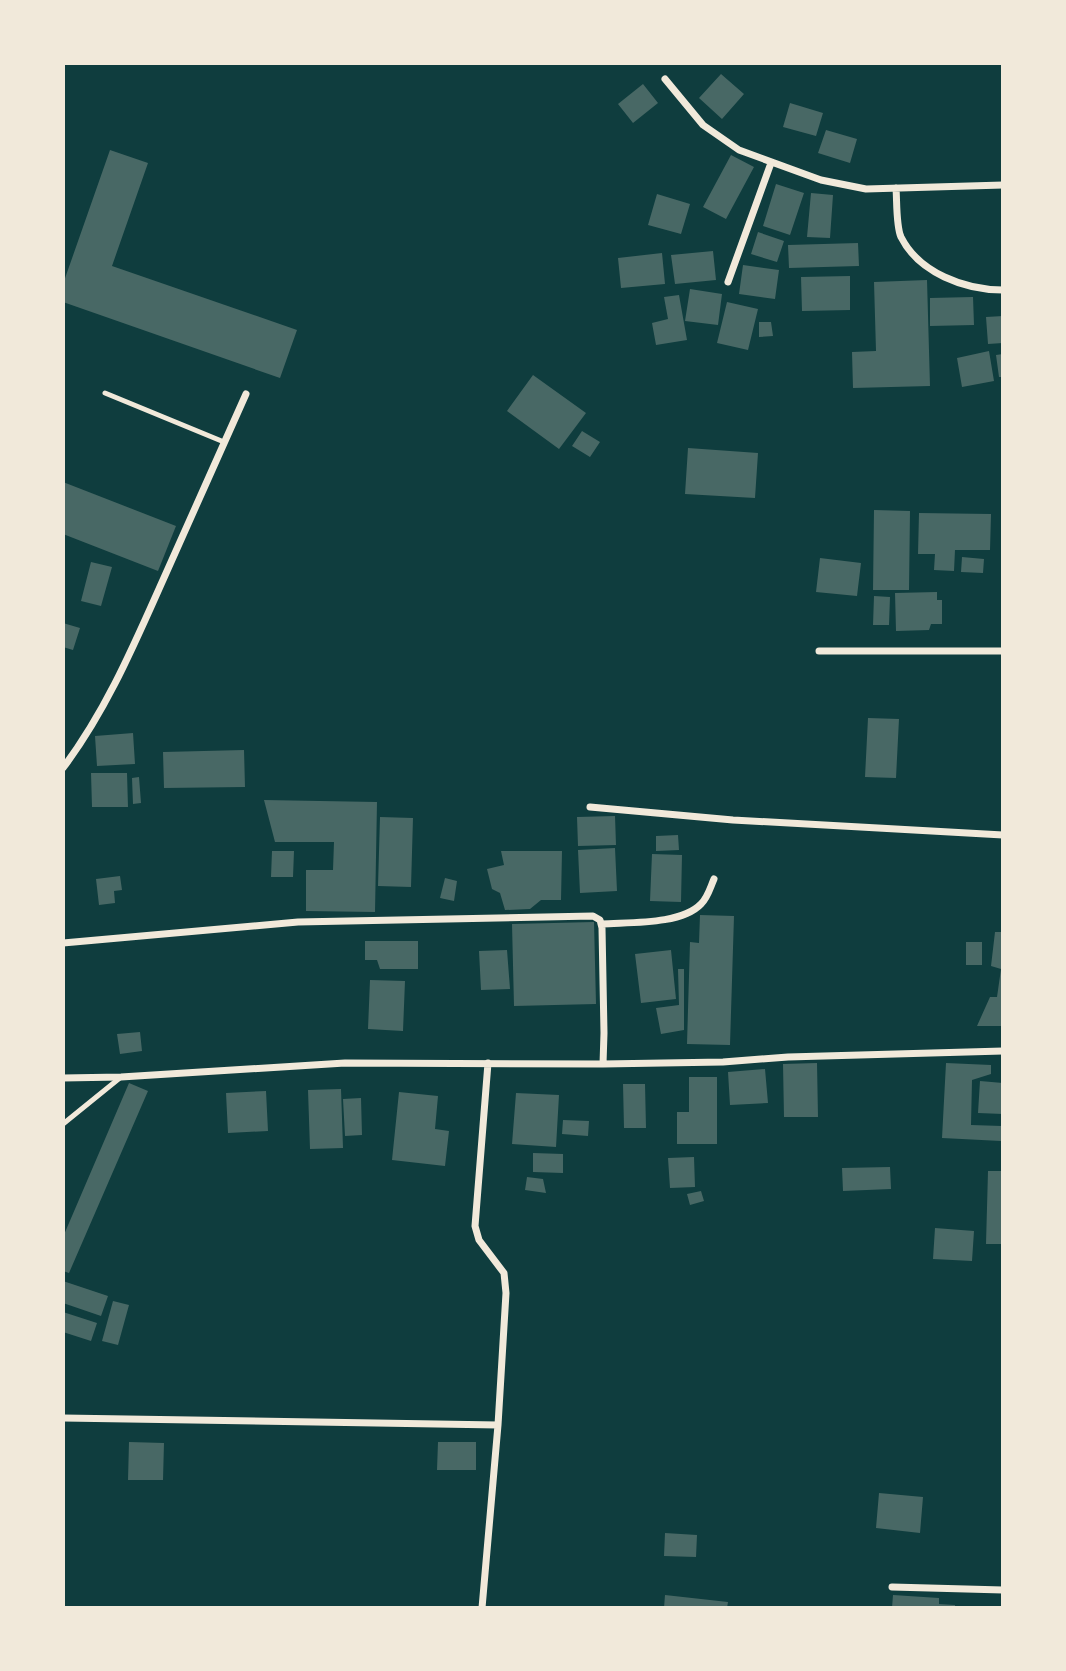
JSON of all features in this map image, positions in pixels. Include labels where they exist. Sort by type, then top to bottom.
[{"type":"street","points":[[665,79],[703,125],[739,150],[821,180],[866,189],[1003,185]]},
{"type":"street","points":[[728,282],[771,163]]},
{"type":"street","points":[[896,188],[900,235],[916,259],[937,273],[963,284],[1003,290]]},
{"type":"street","points":[[63,768],[97,719],[112,689],[246,394]]},
{"type":"street","points":[[819,651],[1003,651]]},
{"type":"street","points":[[590,807],[733,820],[1003,835]]},
{"type":"street","points":[[601,924],[659,920],[689,913],[707,896],[713,880]]},
{"type":"street","points":[[63,943],[298,922],[587,916],[597,918],[601,924],[603,1064]]},
{"type":"street","points":[[63,1078],[345,1063],[723,1062],[788,1057],[1003,1051]]},
{"type":"street","points":[[482,1608],[498,1425],[505,1282],[500,1266],[479,1240],[475,1226],[488,1063]]},
{"type":"street","points":[[63,1418],[498,1425]]},
{"type":"street","points":[[892,1587],[1003,1590]]},
{"type":"lane","points":[[105,393],[224,442]]},
{"type":"lane","points":[[63,1124],[121,1077]]},
{"type":"building","points":[[721,74],[744,94],[722,119],[699,98]]},
{"type":"building","points":[[643,84],[658,103],[633,123],[618,104]]},
{"type":"building","points":[[790,103],[823,113],[816,136],[783,127]]},
{"type":"building","points":[[826,130],[857,139],[850,163],[818,153]]},
{"type":"building","points":[[110,150],[148,163],[112,266],[297,330],[280,378],[63,302],[63,284]]},
{"type":"building","points":[[731,155],[754,167],[726,219],[703,207]]},
{"type":"building","points":[[776,184],[804,193],[790,235],[763,226]]},
{"type":"building","points":[[811,193],[833,195],[830,238],[807,237]]},
{"type":"building","points":[[657,194],[690,204],[681,234],[648,225]]},
{"type":"building","points":[[758,232],[784,241],[777,262],[751,254]]},
{"type":"building","points":[[858,243],[859,266],[789,268],[788,245]]},
{"type":"building","points":[[713,251],[716,280],[675,284],[671,255]]},
{"type":"building","points":[[662,253],[665,284],[621,288],[618,258]]},
{"type":"building","points":[[743,265],[779,270],[775,299],[739,294]]},
{"type":"building","points":[[850,276],[850,310],[802,311],[801,277]]},
{"type":"building","points":[[927,280],[930,386],[853,388],[852,352],[876,351],[874,282]]},
{"type":"building","points":[[690,289],[722,294],[718,325],[685,321]]},
{"type":"building","points":[[679,295],[687,340],[656,345],[652,323],[668,319],[664,297]]},
{"type":"building","points":[[973,297],[974,325],[930,326],[930,298]]},
{"type":"building","points":[[727,302],[758,309],[748,350],[717,343]]},
{"type":"building","points":[[1003,316],[1003,343],[988,344],[986,317]]},
{"type":"building","points":[[759,322],[771,322],[773,336],[759,337]]},
{"type":"building","points":[[989,351],[994,381],[962,387],[957,358]]},
{"type":"building","points":[[1003,354],[1003,377],[999,377],[996,355]]},
{"type":"building","points":[[533,375],[586,413],[559,449],[507,411]]},
{"type":"building","points":[[582,431],[600,442],[590,457],[572,446]]},
{"type":"building","points":[[688,448],[758,453],[755,498],[685,494]]},
{"type":"building","points":[[63,482],[176,526],[158,571],[63,534]]},
{"type":"building","points":[[874,510],[910,511],[909,590],[873,590]]},
{"type":"building","points":[[919,513],[991,514],[990,550],[955,550],[954,571],[934,570],[935,554],[918,554]]},
{"type":"building","points":[[962,557],[984,559],[983,573],[961,572]]},
{"type":"building","points":[[820,558],[861,563],[857,596],[816,592]]},
{"type":"building","points":[[91,562],[112,567],[101,606],[81,601]]},
{"type":"building","points":[[937,592],[937,600],[942,600],[942,624],[931,624],[929,630],[896,631],[895,593]]},
{"type":"building","points":[[874,596],[890,597],[889,625],[873,625]]},
{"type":"building","points":[[63,623],[80,628],[73,650],[63,647]]},
{"type":"building","points":[[868,718],[899,719],[896,778],[865,777]]},
{"type":"building","points":[[133,733],[135,764],[97,766],[95,736]]},
{"type":"building","points":[[244,750],[245,787],[164,788],[163,752]]},
{"type":"building","points":[[91,773],[127,773],[128,807],[92,807]]},
{"type":"building","points":[[139,777],[141,803],[133,804],[132,778]]},
{"type":"building","points":[[264,800],[377,802],[375,912],[306,911],[306,870],[333,870],[334,842],[275,842]]},
{"type":"building","points":[[615,816],[616,845],[578,846],[577,817]]},
{"type":"building","points":[[380,817],[413,818],[411,887],[378,886]]},
{"type":"building","points":[[678,835],[679,850],[656,851],[656,836]]},
{"type":"building","points":[[615,848],[617,891],[580,893],[578,850]]},
{"type":"building","points":[[272,851],[294,851],[293,877],[271,877]]},
{"type":"building","points":[[501,851],[562,851],[561,900],[541,900],[530,909],[505,910],[500,893],[492,889],[487,869],[504,865]]},
{"type":"building","points":[[652,854],[682,855],[681,902],[650,901]]},
{"type":"building","points":[[120,876],[122,890],[114,891],[115,903],[99,905],[96,879]]},
{"type":"building","points":[[445,878],[457,881],[454,901],[440,898]]},
{"type":"building","points":[[700,915],[734,916],[730,1045],[687,1044],[690,942],[699,943]]},
{"type":"building","points":[[594,922],[596,1004],[514,1006],[512,924]]},
{"type":"building","points":[[995,932],[1003,932],[1003,1026],[977,1026],[990,997],[997,997],[1001,969],[991,966]]},
{"type":"building","points":[[365,941],[418,941],[418,969],[380,969],[377,960],[365,960]]},
{"type":"building","points":[[966,942],[982,942],[982,965],[966,965]]},
{"type":"building","points":[[507,950],[510,989],[481,990],[479,951]]},
{"type":"building","points":[[671,950],[676,999],[641,1003],[635,954]]},
{"type":"building","points":[[678,969],[684,969],[684,1030],[661,1034],[656,1008],[679,1005]]},
{"type":"building","points":[[370,980],[405,981],[403,1031],[368,1029]]},
{"type":"building","points":[[140,1032],[142,1051],[120,1054],[117,1034]]},
{"type":"building","points":[[817,1063],[818,1117],[784,1117],[783,1064]]},
{"type":"building","points":[[946,1063],[991,1065],[991,1074],[972,1080],[971,1125],[1002,1126],[1001,1141],[942,1138]]},
{"type":"building","points":[[765,1069],[768,1103],[730,1105],[728,1072]]},
{"type":"building","points":[[689,1077],[717,1077],[717,1144],[677,1144],[677,1112],[689,1112]]},
{"type":"building","points":[[980,1081],[1003,1083],[1003,1114],[978,1113]]},
{"type":"building","points":[[129,1083],[148,1091],[69,1273],[63,1271],[63,1237]]},
{"type":"building","points":[[623,1084],[645,1084],[646,1128],[624,1128]]},
{"type":"building","points":[[341,1089],[343,1148],[310,1149],[308,1090]]},
{"type":"building","points":[[266,1091],[268,1131],[228,1133],[226,1093]]},
{"type":"building","points":[[399,1092],[438,1096],[435,1129],[449,1131],[445,1166],[392,1160]]},
{"type":"building","points":[[516,1093],[559,1095],[556,1147],[512,1144]]},
{"type":"building","points":[[361,1098],[362,1135],[345,1136],[343,1099]]},
{"type":"building","points":[[563,1120],[589,1121],[588,1136],[562,1134]]},
{"type":"building","points":[[533,1153],[563,1154],[563,1173],[533,1172]]},
{"type":"building","points":[[694,1157],[695,1187],[670,1188],[668,1158]]},
{"type":"building","points":[[890,1167],[891,1189],[843,1191],[842,1168]]},
{"type":"building","points":[[988,1171],[1003,1171],[1003,1244],[986,1244]]},
{"type":"building","points":[[527,1177],[543,1179],[546,1193],[525,1190]]},
{"type":"building","points":[[701,1191],[704,1201],[690,1205],[687,1194]]},
{"type":"building","points":[[935,1228],[974,1231],[972,1261],[933,1259]]},
{"type":"building","points":[[63,1281],[108,1296],[101,1316],[63,1303]]},
{"type":"building","points":[[113,1301],[129,1305],[118,1345],[102,1341]]},
{"type":"building","points":[[63,1312],[97,1323],[91,1341],[63,1332]]},
{"type":"building","points":[[129,1442],[164,1443],[163,1480],[128,1480]]},
{"type":"building","points":[[438,1442],[476,1442],[476,1470],[437,1470]]},
{"type":"building","points":[[879,1493],[923,1497],[920,1533],[876,1528]]},
{"type":"building","points":[[665,1533],[697,1535],[696,1557],[664,1556]]},
{"type":"building","points":[[665,1595],[728,1602],[727,1608],[664,1608]]},
{"type":"building","points":[[893,1595],[939,1598],[939,1604],[955,1605],[955,1608],[892,1608]]}]
